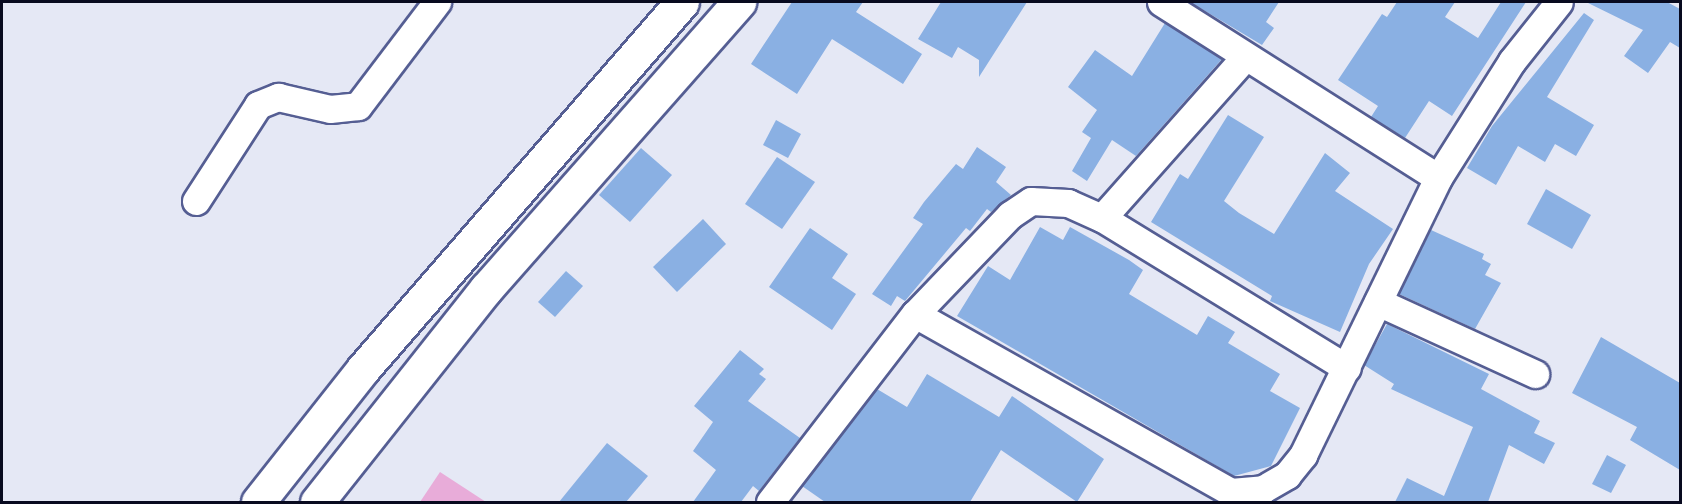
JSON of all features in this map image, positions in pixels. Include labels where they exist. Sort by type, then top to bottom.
[{"type":"main road","points":[[258,502],[363,369],[682,2]]},
{"type":"main road","points":[[317,502],[479,298],[739,2]]},
{"type":"street","points":[[196,201],[258,105],[278,97],[330,109],[358,106],[437,2]]},
{"type":"street","points":[[1161,2],[1244,58],[1438,178]]},
{"type":"street","points":[[915,314],[1225,497],[1246,495],[1287,475],[1347,368],[1438,178],[1512,61],[1559,2]]},
{"type":"street","points":[[1102,218],[1244,58]]},
{"type":"street","points":[[779,500],[915,314],[1010,215],[1031,201],[1068,203],[1102,218],[1347,368]]},
{"type":"street","points":[[1378,302],[1535,375]]},
{"type":"shaded area","points":[[440,472],[486,502],[420,502]]},
{"type":"building","points":[[792,2],[863,2],[856,12],[922,54],[903,84],[832,39],[797,94],[751,64]]},
{"type":"building","points":[[941,2],[1027,2],[979,77],[979,60],[958,47],[952,58],[918,39]]},
{"type":"building","points":[[1190,2],[1279,2],[1266,22],[1274,28],[1262,45]]},
{"type":"building","points":[[1397,2],[1455,2],[1445,17],[1478,38],[1501,2],[1526,2],[1452,116],[1429,101],[1405,138],[1371,117],[1378,106],[1338,80],[1382,14],[1387,17]]},
{"type":"building","points":[[1586,2],[1667,2],[1680,9],[1680,48],[1670,42],[1648,73],[1624,56],[1643,30]]},
{"type":"building","points":[[1584,13],[1594,20],[1547,97],[1594,125],[1576,156],[1555,144],[1545,162],[1518,146],[1496,185],[1467,168],[1492,126]]},
{"type":"building","points":[[1165,23],[1222,59],[1136,156],[1112,140],[1087,181],[1072,171],[1091,138],[1082,132],[1097,110],[1068,87],[1095,50],[1132,76]]},
{"type":"building","points":[[1228,115],[1264,137],[1224,201],[1239,213],[1274,234],[1325,153],[1350,173],[1335,191],[1393,229],[1369,264],[1340,332],[1270,301],[1272,296],[1151,222],[1180,174],[1188,179]]},
{"type":"building","points":[[776,120],[801,134],[788,158],[763,145]]},
{"type":"building","points":[[977,147],[1006,167],[996,182],[1011,195],[991,212],[987,209],[970,231],[966,228],[905,301],[897,296],[891,306],[872,294],[923,224],[913,218],[956,164],[963,169]]},
{"type":"building","points":[[641,148],[672,175],[630,222],[599,195]]},
{"type":"building","points":[[777,157],[815,182],[782,229],[745,204]]},
{"type":"building","points":[[1546,189],[1591,215],[1572,249],[1527,224]]},
{"type":"building","points":[[703,219],[726,244],[677,292],[653,267]]},
{"type":"building","points":[[1040,227],[1063,240],[1070,227],[1129,260],[1143,270],[1129,294],[1197,335],[1208,316],[1235,332],[1228,343],[1280,374],[1270,391],[1300,408],[1271,466],[1234,476],[957,316],[988,266],[1010,280]]},
{"type":"building","points":[[810,228],[848,254],[832,278],[856,294],[832,330],[769,287]]},
{"type":"building","points":[[1431,230],[1484,254],[1482,259],[1491,264],[1485,275],[1501,283],[1475,329],[1399,294]]},
{"type":"building","points":[[566,271],[583,286],[555,317],[538,302]]},
{"type":"building","points":[[1387,324],[1489,374],[1481,389],[1540,421],[1534,433],[1555,443],[1544,464],[1509,445],[1488,502],[1395,502],[1407,478],[1444,496],[1473,427],[1391,389],[1394,384],[1364,365]]},
{"type":"building","points":[[1601,337],[1680,383],[1680,470],[1630,440],[1637,427],[1572,393]]},
{"type":"building","points":[[740,350],[764,369],[759,374],[766,379],[748,401],[800,438],[759,491],[753,486],[741,502],[693,502],[716,470],[693,451],[713,422],[694,406]]},
{"type":"building","points":[[927,374],[999,417],[1012,396],[1104,459],[1077,502],[1001,450],[970,502],[825,502],[802,486],[877,389],[907,407]]},
{"type":"building","points":[[607,443],[648,476],[626,502],[559,502]]},
{"type":"building","points":[[1607,455],[1626,465],[1611,493],[1592,484]]}]
